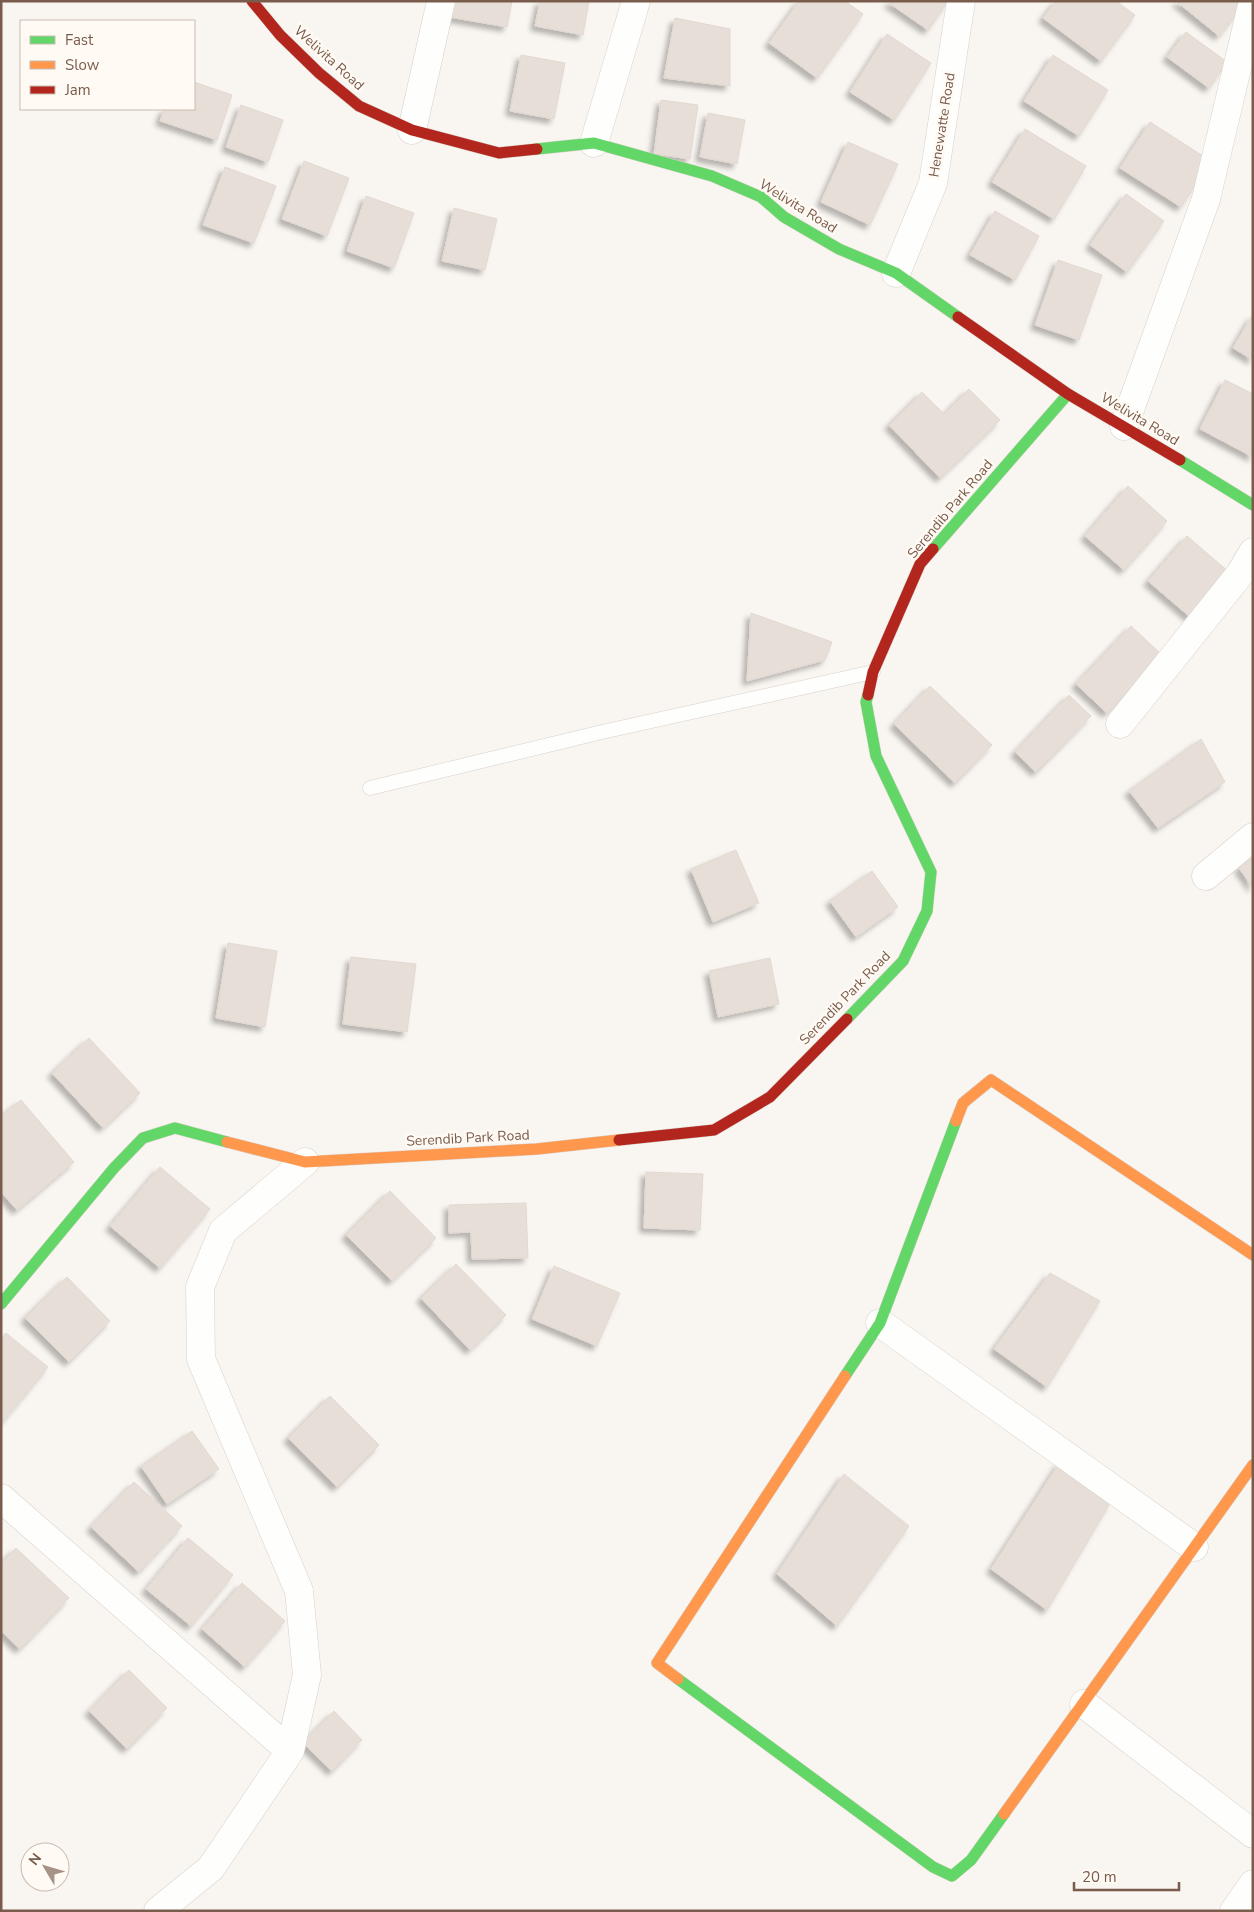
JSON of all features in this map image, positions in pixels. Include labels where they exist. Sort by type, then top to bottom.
[{"type":"street","name":"Welivita Road","points":[[252,1],[280,35],[319,73],[359,106],[412,130],[499,153],[594,143],[712,176],[761,197],[784,217],[839,249],[896,273],[1068,394],[1253,505]]},
{"type":"street","points":[[412,130],[441,1]]},
{"type":"street","points":[[594,143],[636,1]]},
{"type":"street","name":"Henewatte Road","points":[[896,273],[933,183],[961,1]]},
{"type":"street","points":[[1124,426],[1206,199],[1253,1]]},
{"type":"street","name":"Serendib Park Road","points":[[1,1304],[114,1168],[143,1138],[175,1128],[305,1162],[537,1149],[714,1130],[770,1097],[902,961],[927,911],[931,872],[876,756],[866,702],[873,672],[920,564],[1068,394]]},
{"type":"street","points":[[1120,724],[1240,574],[1253,552]]},
{"type":"street","points":[[1206,876],[1253,837]]},
{"type":"street","points":[[1253,1255],[991,1080],[963,1103],[880,1323],[657,1663],[933,1867],[952,1876],[971,1860],[1253,1465]]},
{"type":"street","points":[[158,1911],[211,1868],[290,1751],[307,1675],[299,1591],[201,1359],[200,1287],[223,1231],[305,1162]]},
{"type":"street","points":[[880,1323],[1194,1547]]},
{"type":"street","points":[[1,1498],[290,1751]]},
{"type":"street","points":[[1084,1704],[1253,1834]]},
{"type":"street","points":[[1234,1911],[1253,1884]]},
{"type":"lane","points":[[370,788],[602,732],[873,672]]},
{"type":"building","points":[[446,1],[512,1],[507,27],[443,16]]},
{"type":"building","points":[[540,1],[589,1],[583,35],[535,26]]},
{"type":"building","points":[[799,1],[845,1],[863,14],[817,78],[769,43]]},
{"type":"building","points":[[890,1],[948,1],[928,30],[889,3]]},
{"type":"building","points":[[1056,1],[1116,1],[1135,15],[1101,61],[1043,18]]},
{"type":"building","points":[[1176,1],[1247,1],[1219,36]]},
{"type":"building","points":[[675,18],[730,29],[730,86],[664,78]]},
{"type":"building","points":[[1186,32],[1227,62],[1209,88],[1167,57]]},
{"type":"building","points":[[887,34],[931,63],[894,120],[850,92]]},
{"type":"building","points":[[521,55],[565,63],[554,119],[510,111]]},
{"type":"building","points":[[1053,55],[1108,90],[1079,136],[1024,101]]},
{"type":"building","points":[[195,82],[232,95],[217,140],[160,121],[164,110],[195,110]]},
{"type":"building","points":[[661,100],[698,105],[690,159],[654,154]]},
{"type":"building","points":[[241,105],[283,120],[268,162],[226,147]]},
{"type":"building","points":[[708,113],[745,120],[737,164],[700,157]]},
{"type":"building","points":[[1150,122],[1211,161],[1181,207],[1120,168]]},
{"type":"building","points":[[1025,129],[1086,166],[1054,219],[992,182]]},
{"type":"building","points":[[848,142],[898,164],[870,225],[821,202]]},
{"type":"building","points":[[304,161],[349,178],[327,236],[282,219]]},
{"type":"building","points":[[225,167],[276,186],[254,243],[203,225]]},
{"type":"building","points":[[1126,194],[1164,221],[1127,272],[1090,245]]},
{"type":"building","points":[[366,196],[414,213],[394,268],[347,251]]},
{"type":"building","points":[[454,208],[497,219],[485,270],[442,261]]},
{"type":"building","points":[[995,211],[1039,236],[1015,280],[970,255]]},
{"type":"building","points":[[1058,260],[1102,275],[1079,340],[1035,325]]},
{"type":"building","points":[[1253,314],[1253,360],[1233,348]]},
{"type":"building","points":[[1225,380],[1253,394],[1253,457],[1200,429]]},
{"type":"building","points":[[969,389],[1000,420],[940,478],[889,425],[922,392],[944,414]]},
{"type":"building","points":[[1128,486],[1167,521],[1124,570],[1085,536]]},
{"type":"building","points":[[1187,536],[1229,572],[1190,617],[1148,581]]},
{"type":"building","points":[[751,613],[832,642],[825,660],[747,681]]},
{"type":"building","points":[[1131,626],[1162,655],[1107,713],[1076,684]]},
{"type":"building","points":[[930,686],[992,745],[955,783],[894,724]]},
{"type":"building","points":[[1069,695],[1091,716],[1036,772],[1015,752]]},
{"type":"building","points":[[1201,739],[1225,782],[1158,828],[1129,791]]},
{"type":"building","points":[[736,850],[759,903],[713,922],[691,869]]},
{"type":"building","points":[[1253,855],[1253,888],[1239,868]]},
{"type":"building","points":[[872,871],[898,907],[856,937],[830,901]]},
{"type":"building","points":[[228,943],[277,951],[265,1027],[216,1018]]},
{"type":"building","points":[[351,957],[416,964],[407,1032],[343,1024]]},
{"type":"building","points":[[770,958],[779,1004],[718,1017],[709,971]]},
{"type":"building","points":[[89,1038],[140,1093],[103,1128],[52,1073]]},
{"type":"building","points":[[21,1100],[74,1162],[17,1210],[1,1192],[1,1116]]},
{"type":"building","points":[[160,1167],[210,1209],[160,1268],[110,1226]]},
{"type":"building","points":[[646,1172],[703,1174],[700,1230],[644,1228]]},
{"type":"building","points":[[390,1191],[436,1238],[392,1281],[346,1235]]},
{"type":"building","points":[[526,1203],[528,1258],[472,1259],[471,1232],[449,1233],[449,1205]]},
{"type":"building","points":[[456,1264],[506,1315],[470,1350],[421,1298]]},
{"type":"building","points":[[554,1266],[620,1293],[597,1346],[532,1319]]},
{"type":"building","points":[[1050,1273],[1100,1301],[1047,1387],[994,1349]]},
{"type":"building","points":[[67,1277],[110,1321],[69,1362],[25,1318]]},
{"type":"building","points":[[6,1333],[48,1367],[1,1424],[1,1339]]},
{"type":"building","points":[[330,1396],[379,1445],[337,1487],[288,1438]]},
{"type":"building","points":[[192,1431],[219,1469],[167,1504],[141,1466]]},
{"type":"building","points":[[1060,1462],[1110,1503],[1047,1610],[991,1569]]},
{"type":"building","points":[[844,1474],[909,1526],[837,1626],[777,1574]]},
{"type":"building","points":[[134,1482],[182,1526],[139,1572],[91,1527]]},
{"type":"building","points":[[188,1538],[233,1575],[191,1626],[146,1589]]},
{"type":"building","points":[[16,1548],[69,1598],[20,1649],[1,1631],[1,1563]]},
{"type":"building","points":[[242,1583],[285,1621],[245,1667],[202,1629]]},
{"type":"building","points":[[129,1670],[167,1708],[127,1749],[89,1711]]},
{"type":"building","points":[[334,1711],[362,1740],[332,1771],[303,1743]]},
{"type":"traffic: fast","points":[[537,149],[594,143],[712,176],[761,197],[784,217],[839,249],[896,273],[958,317]]},
{"type":"traffic: fast","points":[[933,549],[1068,394]]},
{"type":"traffic: fast","points":[[1180,460],[1253,505]]},
{"type":"traffic: fast","points":[[847,1019],[903,961],[927,911],[931,872],[876,756],[866,702],[868,695]]},
{"type":"traffic: fast","points":[[845,1376],[880,1323],[956,1121]]},
{"type":"traffic: fast","points":[[1,1304],[114,1168],[143,1138],[175,1128],[227,1142]]},
{"type":"traffic: fast","points":[[678,1679],[933,1867],[952,1876],[971,1860],[1004,1814]]},
{"type":"traffic: slow","points":[[956,1121],[963,1103],[991,1080],[1253,1255]]},
{"type":"traffic: slow","points":[[227,1142],[305,1162],[537,1149],[619,1140]]},
{"type":"traffic: slow","points":[[678,1679],[657,1663],[845,1376]]},
{"type":"traffic: slow","points":[[1004,1814],[1253,1465]]},
{"type":"traffic: jam","points":[[252,1],[280,35],[319,73],[359,106],[412,130],[499,153],[537,149]]},
{"type":"traffic: jam","points":[[958,317],[1068,394],[1180,460]]},
{"type":"traffic: jam","points":[[868,695],[873,672],[920,564],[933,549]]},
{"type":"traffic: jam","points":[[619,1140],[714,1130],[770,1097],[847,1019]]}]
